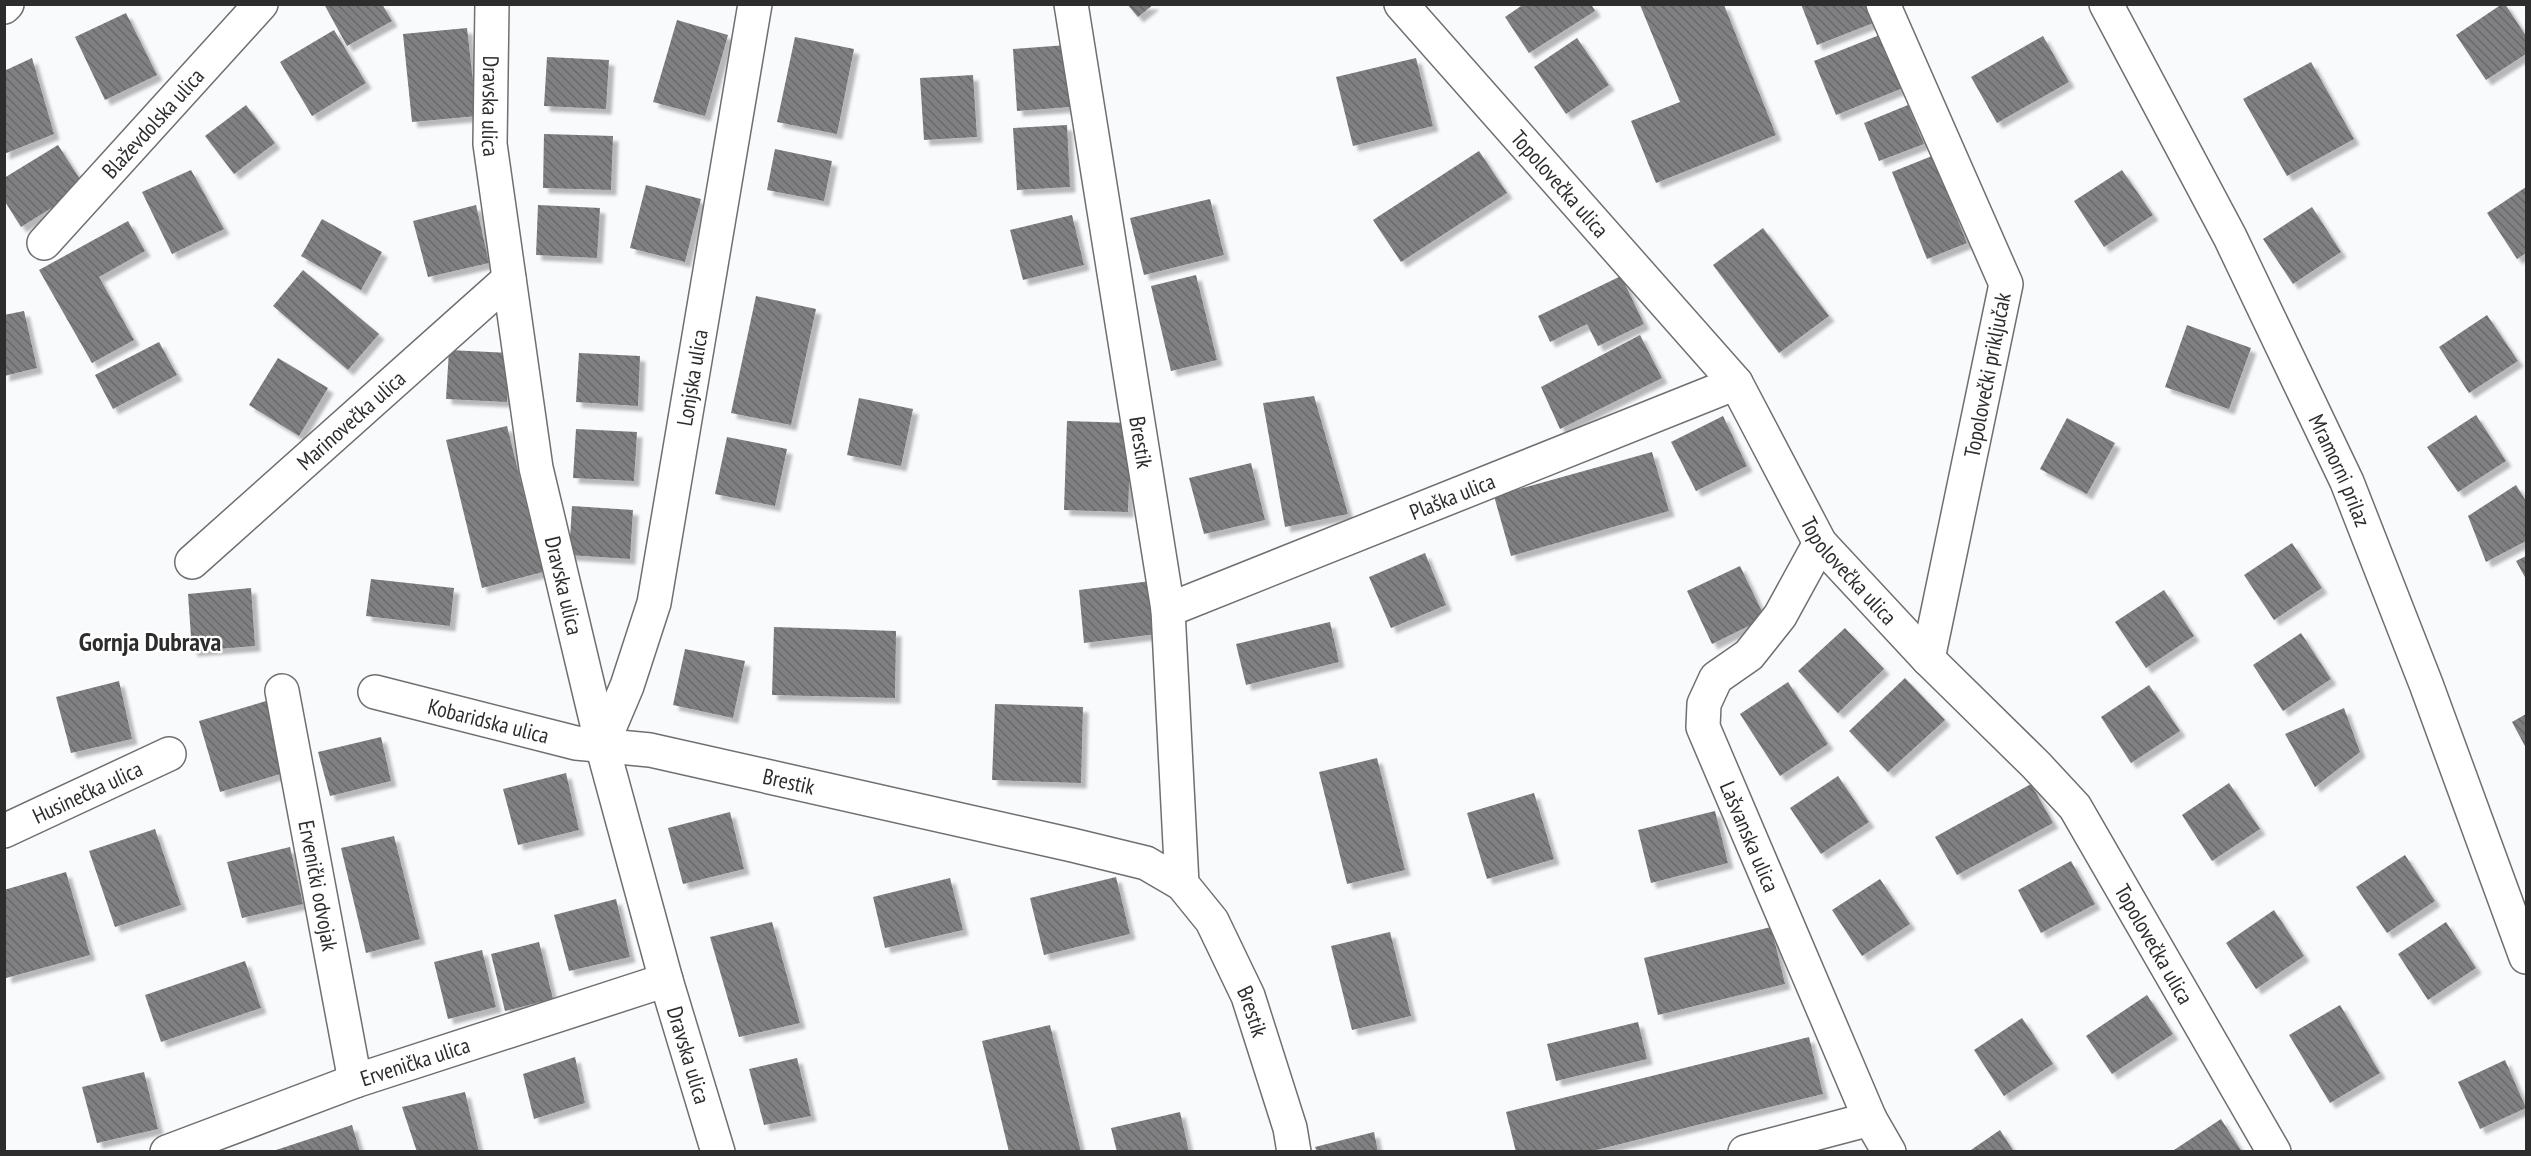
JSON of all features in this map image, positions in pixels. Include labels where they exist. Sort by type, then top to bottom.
[{"type":"street","name":"Blaževdolska ulica","points":[[44,243],[261,4]]},
{"type":"street","name":"Dravska ulica","points":[[492,4],[490,144],[536,468],[602,745],[666,980],[718,1152]]},
{"type":"street","name":"Lonjska ulica","points":[[602,745],[627,686],[654,603],[755,4]]},
{"type":"street","name":"Brestik","points":[[1071,4],[1168,610],[1182,884]]},
{"type":"street","name":"Topolovečka ulica","points":[[1401,4],[1736,383],[1820,543],[1928,659],[2036,765],[2075,807],[2274,1152]]},
{"type":"street","name":"Topolovečki priključak","points":[[1883,4],[2006,284],[1928,659]]},
{"type":"street","name":"Mramorni prilaz","points":[[2106,4],[2230,237],[2347,482],[2426,684],[2526,957]]},
{"type":"street","name":"Marinovečka ulica","points":[[192,562],[509,279]]},
{"type":"street","name":"Plaška ulica","points":[[1168,610],[1736,383]]},
{"type":"street","name":"Lašvanska ulica","points":[[1820,543],[1780,616],[1749,655],[1716,678],[1704,704],[1703,727],[1852,1132],[1889,1152]]},
{"type":"street","name":"Ervenički odvojak","points":[[282,691],[355,1081]]},
{"type":"street","name":"Kobaridska ulica","points":[[375,692],[576,742],[602,745]]},
{"type":"street","name":"Brestik","points":[[602,745],[650,750],[1072,845],[1146,863],[1182,884],[1212,921],[1248,996],[1290,1128],[1294,1152]]},
{"type":"street","name":"Husinečka ulica","points":[[4,831],[169,754]]},
{"type":"street","name":"Ervenička ulica","points":[[167,1152],[355,1081],[666,980]]},
{"type":"street","points":[[1745,1152],[1852,1132]]},
{"type":"building","points":[[324,4],[382,4],[392,21],[347,46]]},
{"type":"building","points":[[1127,4],[1154,4],[1138,17]]},
{"type":"building","points":[[1524,4],[1591,4],[1595,11],[1529,53],[1505,17]]},
{"type":"building","points":[[1801,4],[1875,4],[1881,20],[1817,45]]},
{"type":"building","points":[[2505,4],[2526,36],[2526,54],[2486,80],[2456,35]]},
{"type":"building","points":[[1640,5],[1724,5],[1776,135],[1656,183],[1631,121],[1680,102]]},
{"type":"building","points":[[126,13],[157,75],[105,100],[75,37]]},
{"type":"building","points":[[677,20],[728,35],[705,116],[653,102]]},
{"type":"building","points":[[467,28],[477,116],[412,122],[403,34]]},
{"type":"building","points":[[334,30],[366,83],[312,116],[280,62]]},
{"type":"building","points":[[1882,34],[1903,88],[1836,115],[1814,61]]},
{"type":"building","points":[[2043,36],[2069,82],[1997,123],[1971,77]]},
{"type":"building","points":[[795,37],[854,49],[837,134],[777,122]]},
{"type":"building","points":[[1577,38],[1609,85],[1566,114],[1534,67]]},
{"type":"building","points":[[1067,45],[1070,107],[1017,111],[1013,49]]},
{"type":"building","points":[[547,57],[609,60],[606,109],[544,106]]},
{"type":"building","points":[[32,58],[54,134],[4,154],[4,71]]},
{"type":"building","points":[[1416,58],[1433,126],[1353,146],[1336,77]]},
{"type":"building","points":[[2311,62],[2354,139],[2287,176],[2243,99]]},
{"type":"building","points":[[973,75],[977,137],[924,140],[920,78]]},
{"type":"building","points":[[246,105],[275,143],[234,174],[205,136]]},
{"type":"building","points":[[1908,105],[1924,144],[1879,161],[1864,123]]},
{"type":"building","points":[[1067,125],[1070,187],[1017,190],[1013,128]]},
{"type":"building","points":[[544,134],[613,136],[611,190],[543,188]]},
{"type":"building","points":[[58,145],[85,187],[21,227],[4,200],[4,178]]},
{"type":"building","points":[[775,149],[832,161],[824,201],[767,190]]},
{"type":"building","points":[[1479,151],[1507,193],[1401,262],[1373,220]]},
{"type":"building","points":[[1932,156],[1967,243],[1927,259],[1892,172]]},
{"type":"building","points":[[191,170],[224,229],[172,254],[142,192]]},
{"type":"building","points":[[2122,170],[2153,215],[2104,247],[2074,201]]},
{"type":"building","points":[[646,185],[701,199],[685,262],[630,248]]},
{"type":"building","points":[[2526,187],[2526,253],[2517,259],[2487,213]]},
{"type":"building","points":[[1210,199],[1224,255],[1144,275],[1130,218]]},
{"type":"building","points":[[476,205],[489,263],[428,277],[413,221]]},
{"type":"building","points":[[538,205],[600,208],[597,258],[536,255]]},
{"type":"building","points":[[2312,207],[2341,252],[2293,284],[2263,239]]},
{"type":"building","points":[[1072,215],[1084,265],[1023,280],[1010,230]]},
{"type":"building","points":[[322,219],[382,252],[361,290],[301,256]]},
{"type":"building","points":[[128,221],[145,251],[99,277],[134,340],[92,363],[39,270]]},
{"type":"building","points":[[1763,228],[1829,316],[1779,353],[1713,265]]},
{"type":"building","points":[[303,270],[379,334],[348,370],[273,306]]},
{"type":"building","points":[[1196,275],[1217,360],[1171,371],[1151,286]]},
{"type":"building","points":[[1621,276],[1644,324],[1598,346],[1587,324],[1550,342],[1538,316]]},
{"type":"building","points":[[756,296],[816,309],[791,425],[731,413]]},
{"type":"building","points":[[24,311],[37,368],[4,376],[4,315]]},
{"type":"building","points":[[2487,315],[2518,361],[2469,393],[2439,347]]},
{"type":"building","points":[[2187,325],[2251,348],[2229,409],[2165,387]]},
{"type":"building","points":[[1640,335],[1662,378],[1560,429],[1541,387]]},
{"type":"building","points":[[159,342],[177,375],[113,409],[95,375]]},
{"type":"building","points":[[449,350],[510,353],[507,402],[446,399]]},
{"type":"building","points":[[579,353],[640,356],[638,406],[576,402]]},
{"type":"building","points":[[278,358],[328,388],[299,436],[249,405]]},
{"type":"building","points":[[1314,396],[1348,514],[1285,527],[1263,403]]},
{"type":"building","points":[[859,398],[913,409],[901,466],[847,455]]},
{"type":"building","points":[[2476,415],[2506,461],[2458,492],[2427,447]]},
{"type":"building","points":[[1723,416],[1747,466],[1696,491],[1671,442]]},
{"type":"building","points":[[2067,418],[2115,443],[2087,494],[2040,469]]},
{"type":"building","points":[[1067,421],[1131,423],[1128,512],[1064,510]]},
{"type":"building","points":[[507,426],[543,572],[482,588],[446,440]]},
{"type":"building","points":[[576,429],[637,432],[634,481],[573,478]]},
{"type":"building","points":[[727,437],[787,449],[775,506],[715,494]]},
{"type":"building","points":[[1652,452],[1669,511],[1511,556],[1494,496]]},
{"type":"building","points":[[1251,463],[1265,520],[1204,534],[1189,478]]},
{"type":"building","points":[[2516,485],[2526,501],[2526,541],[2486,562],[2468,516]]},
{"type":"building","points":[[572,506],[633,510],[630,559],[569,555]]},
{"type":"building","points":[[2292,543],[2322,588],[2274,620],[2244,575]]},
{"type":"building","points":[[1425,553],[1446,605],[1391,628],[1369,577]]},
{"type":"building","points":[[2526,556],[2526,579],[2516,561]]},
{"type":"building","points":[[1740,566],[1765,618],[1712,644],[1687,591]]},
{"type":"building","points":[[371,579],[454,588],[450,626],[366,616]]},
{"type":"building","points":[[1151,581],[1157,634],[1084,643],[1079,590]]},
{"type":"building","points":[[251,588],[255,646],[192,651],[188,594]]},
{"type":"building","points":[[2164,590],[2194,636],[2146,668],[2115,622]]},
{"type":"building","points":[[1330,622],[1339,662],[1246,685],[1236,644]]},
{"type":"building","points":[[774,627],[896,631],[895,698],[772,695]]},
{"type":"building","points":[[1845,628],[1884,669],[1838,713],[1798,671]]},
{"type":"building","points":[[2301,633],[2331,679],[2283,711],[2253,665]]},
{"type":"building","points":[[685,649],[745,661],[733,718],[673,705]]},
{"type":"building","points":[[1905,678],[1945,720],[1888,772],[1849,731]]},
{"type":"building","points":[[119,681],[132,739],[71,753],[56,697]]},
{"type":"building","points":[[1788,682],[1828,744],[1780,776],[1740,714]]},
{"type":"building","points":[[2149,685],[2180,731],[2131,763],[2101,717]]},
{"type":"building","points":[[266,701],[287,772],[220,792],[199,721]]},
{"type":"building","points":[[995,704],[1083,707],[1081,783],[992,780]]},
{"type":"building","points":[[2344,708],[2360,752],[2315,787],[2285,734]]},
{"type":"building","points":[[2526,714],[2526,748],[2512,722]]},
{"type":"building","points":[[381,737],[391,781],[330,796],[318,752]]},
{"type":"building","points":[[1377,758],[1405,870],[1347,884],[1319,772]]},
{"type":"building","points":[[566,773],[579,830],[518,845],[503,789]]},
{"type":"building","points":[[1838,776],[1869,822],[1821,854],[1790,808]]},
{"type":"building","points":[[2229,783],[2260,829],[2212,861],[2182,815]]},
{"type":"building","points":[[2031,784],[2053,823],[1957,875],[1935,837]]},
{"type":"building","points":[[1534,793],[1554,859],[1487,879],[1467,813]]},
{"type":"building","points":[[1715,811],[1728,863],[1651,883],[1638,830]]},
{"type":"building","points":[[730,812],[744,869],[683,884],[668,828]]},
{"type":"building","points":[[155,829],[181,905],[115,927],[89,851]]},
{"type":"building","points":[[394,836],[420,939],[366,953],[341,848]]},
{"type":"building","points":[[290,847],[303,904],[242,918],[227,862]]},
{"type":"building","points":[[2405,855],[2435,901],[2387,933],[2356,887]]},
{"type":"building","points":[[2071,861],[2095,904],[2041,933],[2018,890]]},
{"type":"building","points":[[66,872],[90,955],[6,978],[4,890]]},
{"type":"building","points":[[1116,877],[1130,934],[1044,955],[1030,898]]},
{"type":"building","points":[[950,878],[963,930],[885,948],[873,897]]},
{"type":"building","points":[[1880,879],[1910,924],[1862,956],[1832,910]]},
{"type":"building","points":[[616,899],[630,957],[569,971],[554,915]]},
{"type":"building","points":[[2274,910],[2304,956],[2256,989],[2226,943]]},
{"type":"building","points":[[772,922],[800,1023],[739,1037],[710,937]]},
{"type":"building","points":[[2446,922],[2476,968],[2428,1000],[2398,954]]},
{"type":"building","points":[[1771,927],[1785,984],[1658,1015],[1644,958]]},
{"type":"building","points":[[1390,932],[1411,1016],[1352,1030],[1331,946]]},
{"type":"building","points":[[539,942],[553,999],[505,1011],[491,954]]},
{"type":"building","points":[[482,950],[496,1007],[448,1019],[434,962]]},
{"type":"building","points":[[245,961],[261,1008],[161,1042],[145,995]]},
{"type":"building","points":[[2147,995],[2173,1034],[2112,1074],[2086,1036]]},
{"type":"building","points":[[2340,1005],[2380,1073],[2330,1103],[2289,1035]]},
{"type":"building","points":[[2022,1018],[2053,1064],[2004,1096],[1974,1050]]},
{"type":"building","points":[[1638,1022],[1647,1059],[1556,1081],[1547,1044]]},
{"type":"building","points":[[1050,1025],[1081,1152],[1009,1152],[982,1041]]},
{"type":"building","points":[[1809,1037],[1823,1094],[1588,1152],[1516,1152],[1506,1112]]},
{"type":"building","points":[[575,1057],[585,1103],[534,1119],[523,1074]]},
{"type":"building","points":[[797,1058],[811,1116],[764,1125],[749,1069]]},
{"type":"building","points":[[2505,1060],[2526,1108],[2480,1129],[2458,1082]]},
{"type":"building","points":[[144,1072],[158,1129],[97,1143],[82,1087]]},
{"type":"building","points":[[465,1092],[479,1152],[417,1152],[402,1107]]},
{"type":"building","points":[[1180,1112],[1189,1152],[1117,1152],[1111,1128]]},
{"type":"building","points":[[2221,1119],[2242,1152],[2171,1152]]},
{"type":"building","points":[[352,1125],[360,1152],[273,1152],[273,1151]]},
{"type":"building","points":[[2000,1130],[2014,1152],[1968,1152]]},
{"type":"building","points":[[1374,1132],[1378,1152],[1317,1152],[1315,1147]]},
{"type":"district","name":"Gornja Dubrava","points":[[150,642]]}]
